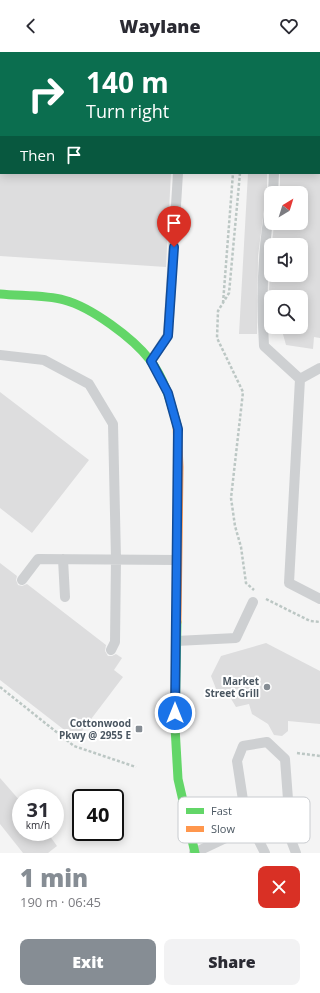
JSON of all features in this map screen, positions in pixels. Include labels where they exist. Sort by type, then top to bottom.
[{"type":"street","points":[[0,294],[64,300],[98,316],[128,337],[151,361],[168,393],[178,429],[175,727],[178,778],[182,797]]},
{"type":"street","points":[[193,843],[195,853]]},
{"type":"lane","points":[[151,361],[168,336],[178,174]]},
{"type":"lane","points":[[273,186],[274,174]]},
{"type":"lane","points":[[266,230],[261,300],[264,346],[300,379]]},
{"type":"lane","points":[[0,355],[44,360],[89,384],[113,424],[116,560],[115,642],[112,650]]},
{"type":"lane","points":[[300,379],[320,368]]},
{"type":"lane","points":[[300,379],[289,583],[320,599]]},
{"type":"lane","points":[[22,580],[38,559],[177,560]]},
{"type":"lane","points":[[64,559],[65,597]]},
{"type":"lane","points":[[176,641],[236,638],[256,598]]},
{"type":"lane","points":[[243,797],[237,761],[243,746],[267,742],[285,759],[288,797]]},
{"type":"lane","points":[[195,853],[216,843]]},
{"type":"lane","points":[[260,843],[265,853]]},
{"type":"lane","points":[[292,843],[296,853]]},
{"type":"path","points":[[223,304],[233,174]]},
{"type":"path","points":[[240,174],[230,293],[218,311],[218,338],[243,392],[232,498],[235,526],[241,547],[246,583],[256,598]]},
{"type":"path","points":[[264,598],[310,621],[320,622]]},
{"type":"path","points":[[0,687],[74,746],[136,767]]},
{"type":"path","points":[[292,752],[320,756]]},
{"type":"building","points":[[0,174],[171,174],[166,267],[0,256]]},
{"type":"building","points":[[248,174],[267,174],[267,186],[264,186],[264,210],[258,256],[257,334],[239,334]]},
{"type":"building","points":[[280,174],[320,174],[320,338],[314,337],[313,349],[286,345],[283,334],[308,334],[308,290],[269,290],[270,282],[308,282],[308,238],[273,238],[273,230],[308,230],[308,186],[280,186]]},
{"type":"building","points":[[0,392],[89,460],[32,533],[0,508]]},
{"type":"building","points":[[0,563],[17,576],[16,580],[18,585],[22,586],[27,584],[106,645],[105,651],[108,656],[116,654],[122,658],[114,670],[123,677],[76,739],[0,680]]},
{"type":"building","name":"Market Street Grill","points":[[266,643],[320,671],[320,724],[288,721],[288,731],[282,736],[274,735],[268,724],[252,714],[249,704],[236,707],[230,697],[220,699],[211,676],[221,656]]},
{"type":"building","points":[[0,778],[12,792],[12,839],[0,824]]},
{"type":"building","points":[[13,841],[53,841],[57,846],[48,853],[23,853]]},
{"type":"traffic: fast","points":[[0,294],[57,298],[86,309],[111,324],[143,351],[155,367],[167,391],[177,425]]},
{"type":"traffic: fast","points":[[177,622],[175,727],[178,779],[182,797]]},
{"type":"traffic: fast","points":[[193,843],[195,853]]},
{"type":"traffic: slow","points":[[177,425],[179,467],[177,622]]},
{"type":"place","name":"Market Street Grill","points":[[267,687]]},
{"type":"place","name":"Cottonwood Pkwy @ 2955 E","points":[[139,729]]},
{"type":"route","points":[[174,247],[168,336],[151,361],[168,393],[178,429],[179,467],[175,713]]}]
